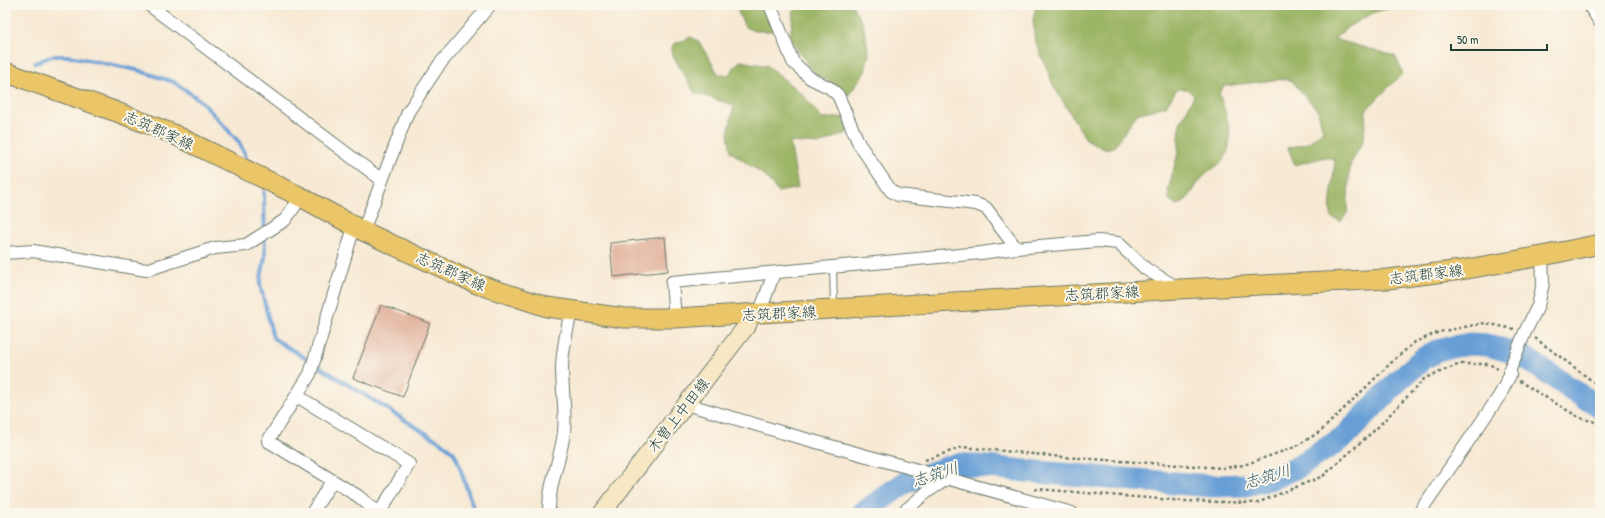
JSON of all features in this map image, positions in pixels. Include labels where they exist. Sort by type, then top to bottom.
[{"type":"main road","name":"志筑郡家線","points":[[5,72],[172,133],[301,197],[358,229],[477,284],[547,307],[624,318],[676,318],[835,310],[1179,289],[1388,279],[1461,270],[1600,244]]},
{"type":"main road","name":"木曽上中田線","points":[[602,513],[755,314]]},
{"type":"street","points":[[149,5],[382,180]]},
{"type":"street","points":[[297,396],[409,464],[381,513],[358,496],[268,441],[310,374],[358,229],[382,180],[413,102],[439,65],[490,5]]},
{"type":"street","points":[[770,5],[793,62],[810,78],[830,88],[838,95],[860,144],[891,191],[898,195],[976,204],[986,208],[1016,248]]},
{"type":"street","points":[[1589,5],[1600,22]]},
{"type":"street","points":[[5,253],[33,251],[146,270],[215,248],[246,245],[285,220],[301,197]]},
{"type":"street","points":[[676,318],[672,282],[1098,241],[1118,243],[1146,269],[1179,289]]},
{"type":"street","points":[[1419,513],[1500,395],[1538,306],[1543,283],[1542,256]]},
{"type":"street","points":[[755,314],[774,273]]},
{"type":"street","points":[[549,513],[554,474],[562,447],[566,417],[562,368],[570,311]]},
{"type":"street","points":[[686,404],[784,433],[1072,513]]},
{"type":"street","points":[[902,513],[927,492],[947,478]]},
{"type":"street","points":[[312,513],[332,481]]},
{"type":"lane","points":[[833,267],[835,310]]},
{"type":"path","points":[[914,469],[928,458],[964,447],[1063,458],[1223,468],[1244,465],[1294,447],[1321,431],[1395,359],[1415,342],[1438,332],[1485,323],[1525,334],[1549,348],[1595,382],[1600,384]]},
{"type":"path","points":[[1023,499],[1037,489],[1184,501],[1257,503],[1323,476],[1377,428],[1425,378],[1460,364],[1489,364],[1510,372],[1580,418],[1600,423]]},
{"type":"green space","points":[[735,5],[766,5],[775,31],[754,31],[745,27]]},
{"type":"green space","points":[[794,5],[852,5],[863,25],[869,53],[865,72],[848,96],[832,83],[814,73],[790,39]]},
{"type":"green space","points":[[1036,5],[1318,5],[1327,9],[1346,9],[1362,5],[1402,5],[1375,12],[1349,26],[1334,39],[1395,56],[1403,73],[1366,110],[1364,139],[1350,165],[1347,213],[1341,221],[1332,218],[1330,209],[1335,159],[1325,157],[1295,165],[1288,148],[1308,143],[1323,131],[1318,111],[1292,81],[1283,79],[1224,86],[1219,94],[1229,127],[1230,136],[1228,152],[1222,162],[1199,181],[1189,197],[1176,206],[1169,199],[1168,190],[1178,153],[1180,123],[1194,96],[1187,89],[1177,89],[1166,106],[1137,114],[1114,147],[1104,149],[1086,139],[1054,87],[1035,40],[1033,20]]},
{"type":"green space","points":[[691,37],[699,42],[719,75],[728,75],[740,61],[768,66],[804,96],[822,119],[841,117],[847,124],[847,133],[819,144],[790,142],[798,188],[778,192],[765,176],[731,152],[728,134],[734,105],[695,93],[674,58],[671,49],[674,44]]},
{"type":"building","points":[[665,237],[668,271],[613,277],[610,243]]},
{"type":"building","points":[[381,305],[430,323],[403,397],[353,378]]},
{"type":"waterway","points":[[35,63],[52,56],[69,56],[137,70],[174,82],[201,101],[239,142],[246,157]]},
{"type":"waterway","points":[[264,192],[265,257],[260,284],[273,338],[445,445],[454,453],[457,459],[475,513]]},
{"type":"waterway","name":"志筑川","points":[[863,513],[908,481],[958,464],[1036,472],[1211,486],[1245,485],[1273,478],[1298,467],[1344,437],[1399,380],[1424,358],[1437,351],[1470,344],[1487,345],[1512,352],[1527,359],[1583,397],[1600,406]]}]
